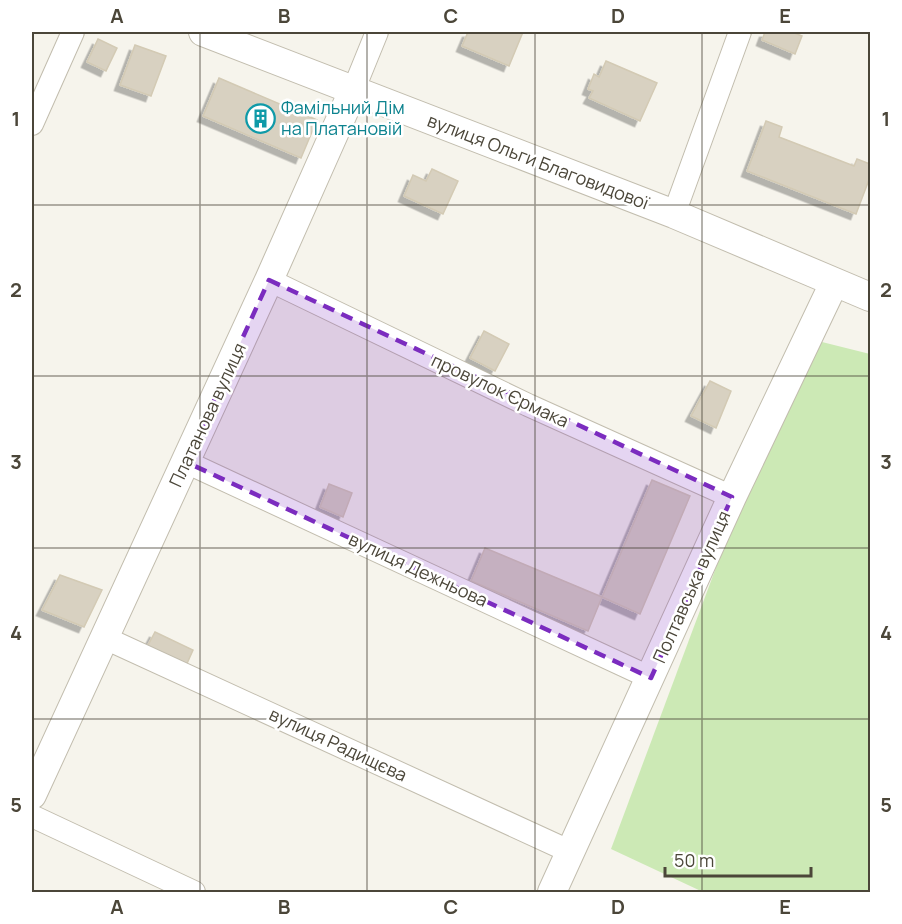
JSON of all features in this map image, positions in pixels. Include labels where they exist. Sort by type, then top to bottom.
[{"type":"street","points":[[32,124],[73,32]]},
{"type":"street","name":"вулиця Ольги Благовидової","points":[[203,32],[674,214],[870,297]]},
{"type":"street","name":"Платанова вулиця","points":[[32,795],[270,280],[377,32]]},
{"type":"street","points":[[674,214],[740,32]]},
{"type":"street","name":"провулок Єрмака","points":[[270,280],[528,405],[732,497]]},
{"type":"street","name":"Полтавська вулиця","points":[[552,892],[732,497],[834,283]]},
{"type":"street","name":"вулиця Дежньова","points":[[186,462],[651,678]]},
{"type":"street","name":"вулиця Радищєва","points":[[105,638],[571,852]]},
{"type":"street","points":[[32,816],[194,892]]},
{"type":"highlighted area","points":[[269,280],[732,497],[651,678],[186,462]]},
{"type":"green space","points":[[802,337],[870,354],[870,892],[703,892],[611,849]]},
{"type":"building","points":[[468,32],[523,32],[509,66],[462,46]]},
{"type":"building","points":[[765,32],[792,32],[802,36],[795,54],[762,40]]},
{"type":"building","points":[[98,39],[117,48],[106,71],[87,62]]},
{"type":"building","points":[[135,45],[166,56],[151,96],[120,85]]},
{"type":"building","points":[[606,61],[657,83],[640,121],[589,98],[593,91],[588,89],[594,74],[599,77]]},
{"type":"building","name":"Фамільний Дім на Платановій","points":[[219,78],[317,120],[301,158],[203,116]]},
{"type":"building","points":[[766,121],[782,127],[779,137],[854,166],[857,159],[870,164],[870,177],[856,214],[747,171]]},
{"type":"building","points":[[432,169],[458,181],[443,214],[404,196],[413,175],[426,181]]},
{"type":"building","points":[[484,331],[509,344],[495,371],[470,358]]},
{"type":"building","points":[[710,381],[731,391],[716,428],[691,416]]},
{"type":"building","points":[[652,480],[690,496],[640,614],[602,597]]},
{"type":"building","points":[[329,484],[352,493],[343,517],[320,507]]},
{"type":"building","points":[[485,548],[602,597],[588,631],[471,581]]},
{"type":"building","points":[[60,575],[102,590],[84,627],[42,610]]},
{"type":"building","points":[[155,632],[193,650],[185,668],[146,649]]},
{"type":"place","name":"Фамільний Дім на Платановій","points":[[260,118]]}]
